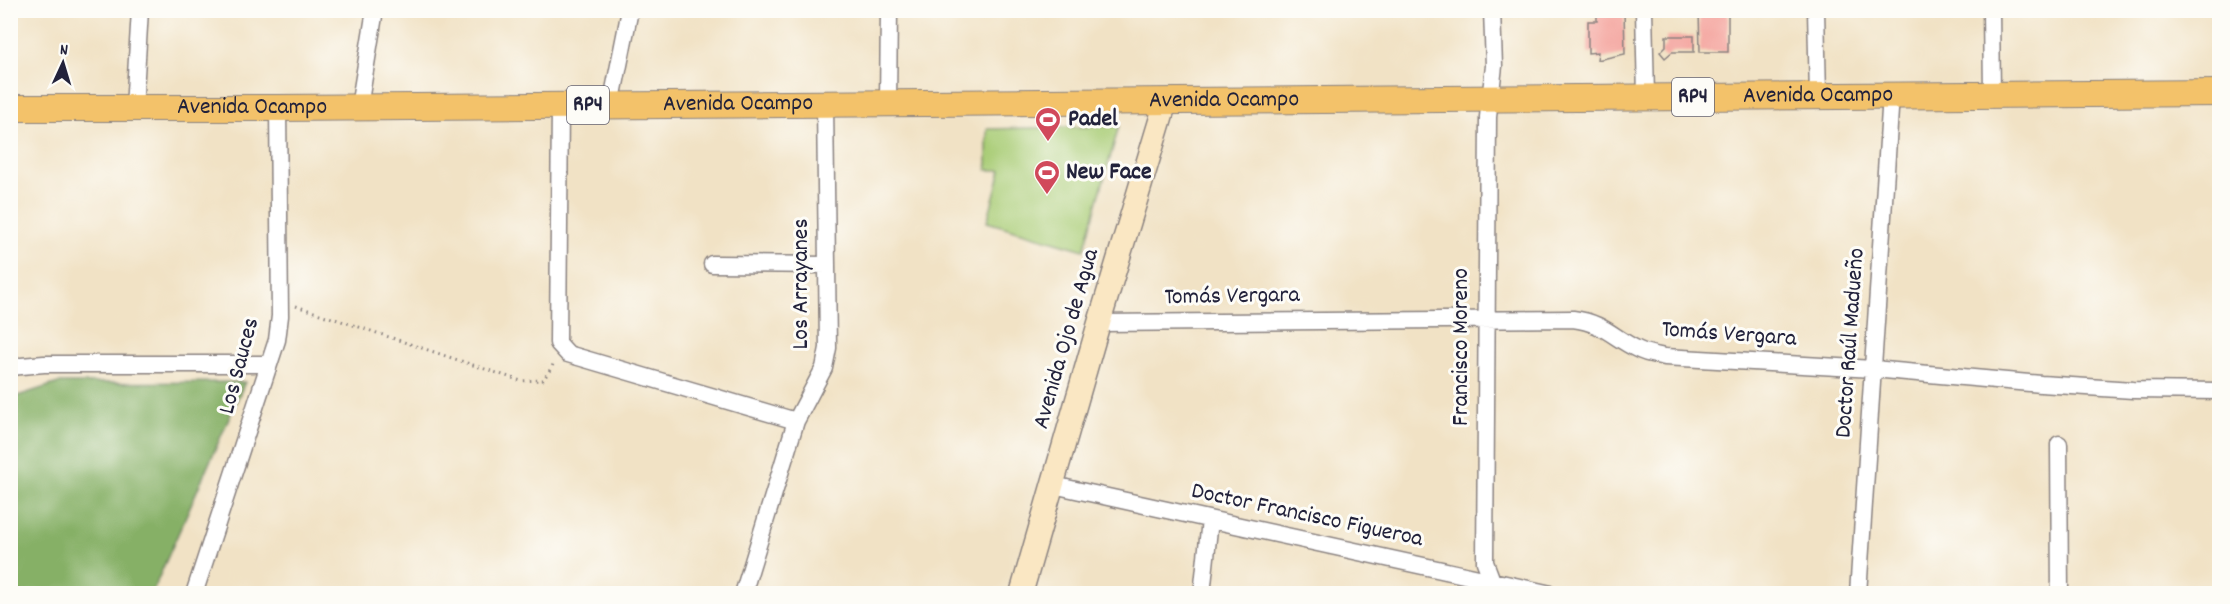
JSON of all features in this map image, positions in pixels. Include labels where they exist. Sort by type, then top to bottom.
[{"type":"main road","name":"Avenida Ocampo","points":[[10,108],[278,108],[2220,93]]},
{"type":"main road","name":"Avenida Ojo de Agua","points":[[1021,594],[1166,101]]},
{"type":"street","points":[[134,108],[140,10]]},
{"type":"street","points":[[359,107],[375,10]]},
{"type":"street","points":[[611,105],[630,10]]},
{"type":"street","points":[[888,103],[889,10]]},
{"type":"street","name":"Francisco Moreno","points":[[1492,10],[1494,66],[1490,98],[1486,318],[1485,562],[1494,587]]},
{"type":"street","points":[[1644,10],[1646,97]]},
{"type":"street","points":[[1816,10],[1818,96]]},
{"type":"street","points":[[1991,10],[1992,94]]},
{"type":"street","name":"Doctor Raúl Madueño","points":[[1858,594],[1891,95]]},
{"type":"street","name":"Los Arrayanes","points":[[743,594],[796,422],[824,368],[828,348],[825,103]]},
{"type":"street","points":[[560,105],[558,343],[568,354],[796,422]]},
{"type":"street","name":"Los Sauces","points":[[194,594],[277,340],[280,301],[278,108]]},
{"type":"street","points":[[712,264],[827,266]]},
{"type":"street","name":"Tomás Vergara","points":[[1099,323],[1573,319],[1588,321],[1604,327],[1637,349],[1665,357],[1873,369],[2133,390],[2220,391]]},
{"type":"street","points":[[10,367],[44,364],[269,364]]},
{"type":"street","points":[[2059,444],[2060,594]]},
{"type":"street","name":"Doctor Francisco Figueroa","points":[[1053,485],[1494,587],[1551,594]]},
{"type":"street","points":[[1202,594],[1210,520]]},
{"type":"path","points":[[280,301],[520,381],[543,380],[552,368],[558,343]]},
{"type":"green space","name":"New Face","points":[[1119,126],[1084,250],[987,222],[1001,170],[987,170],[987,129]]},
{"type":"green space","points":[[245,382],[152,593],[11,593],[11,398],[58,383]]},
{"type":"building","points":[[1597,10],[1624,10],[1625,54],[1597,60],[1598,52],[1588,53],[1588,21],[1597,21]]},
{"type":"building","points":[[1699,10],[1728,10],[1728,52],[1700,52]]},
{"type":"building","points":[[1666,36],[1694,36],[1694,52],[1672,52],[1665,58],[1660,52],[1666,46]]},
{"type":"place","name":"Padel","points":[[1048,143]]},
{"type":"place","name":"New Face","points":[[1047,196]]}]
